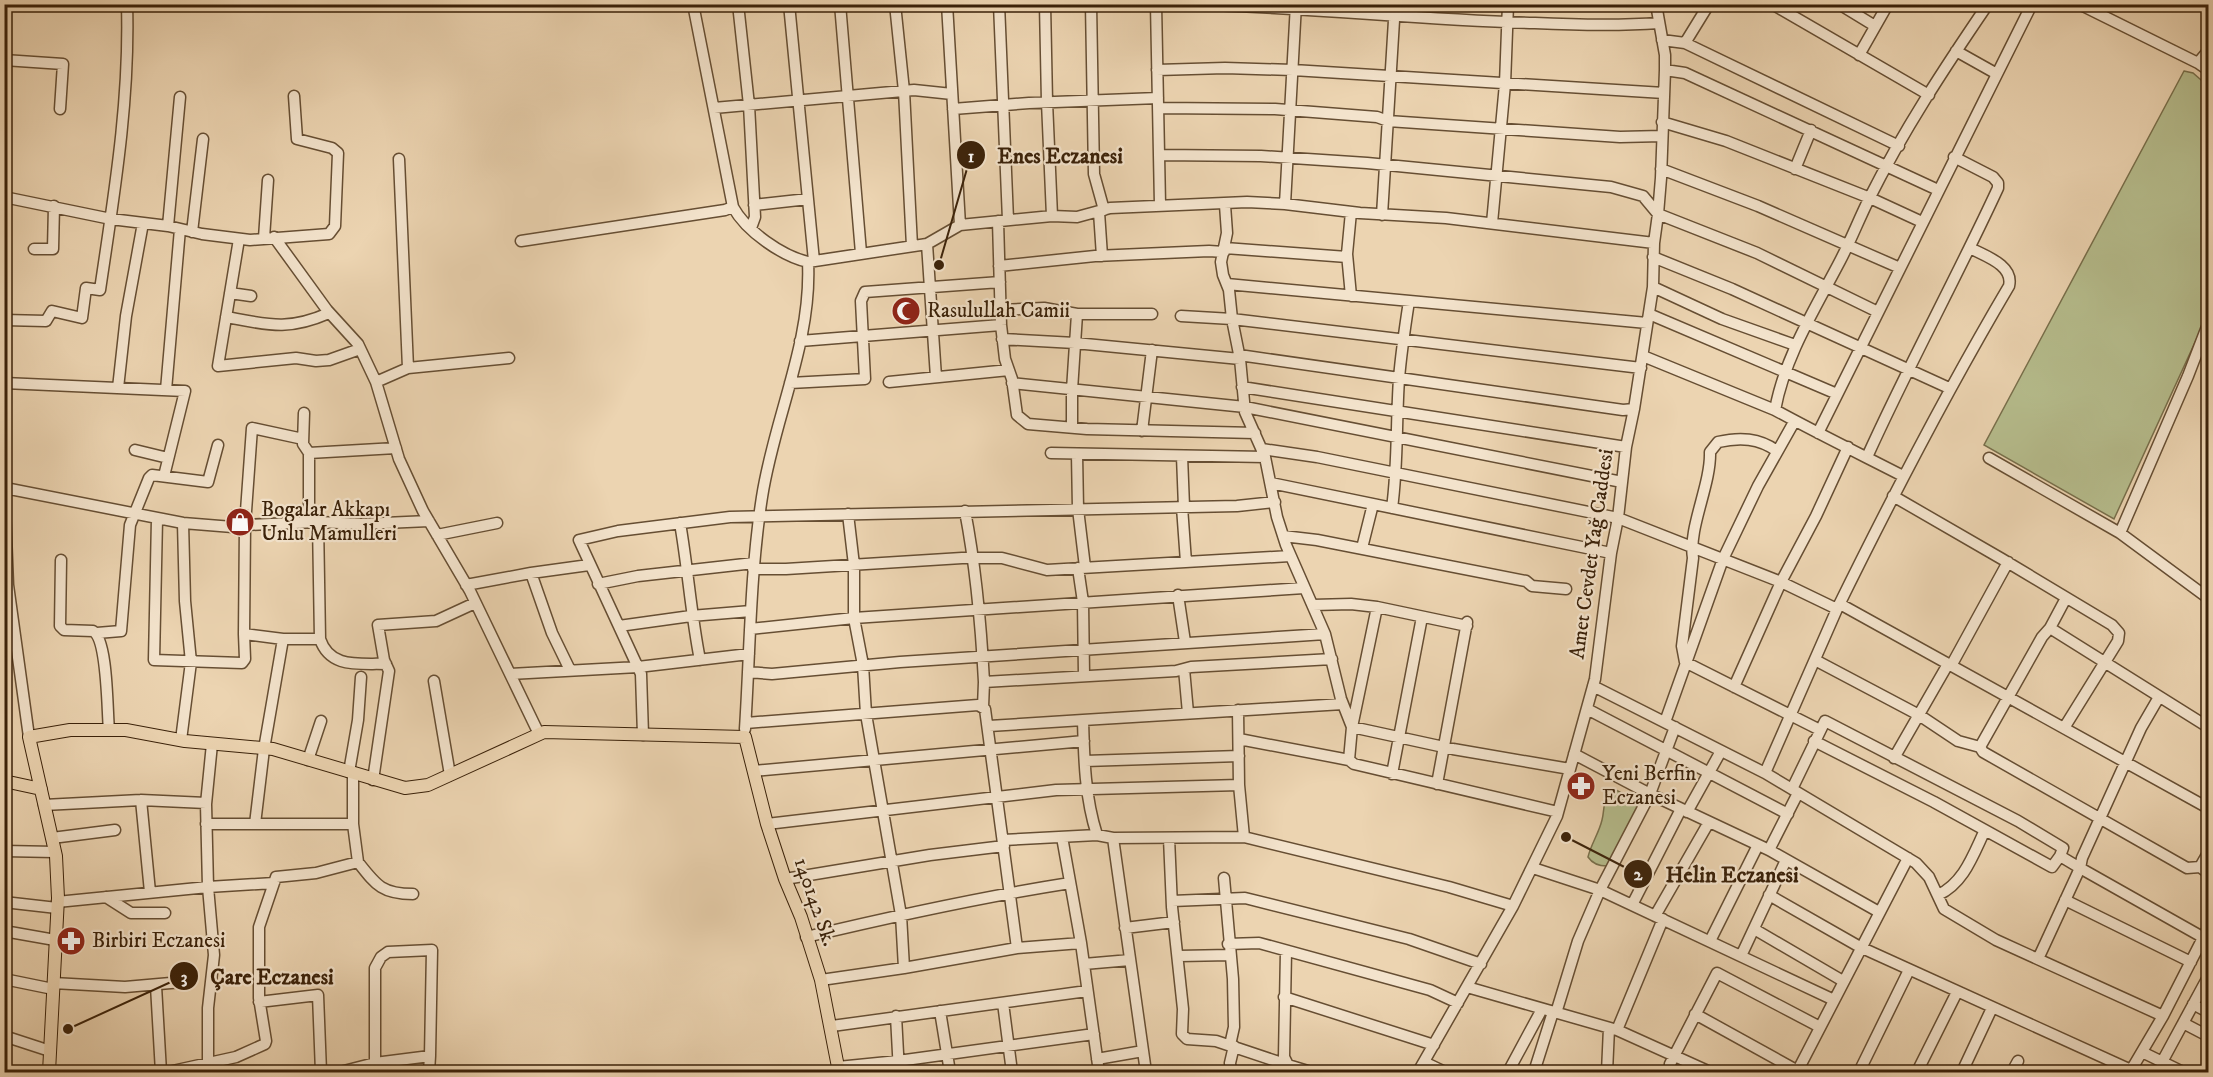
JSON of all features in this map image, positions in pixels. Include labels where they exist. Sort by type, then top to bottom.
[{"type":"main road","points":[[49,1072],[57,905],[55,852],[29,737],[70,730],[126,730],[181,740],[264,749],[405,788],[428,785],[544,732],[746,741]]},
{"type":"main road","name":"140142 Sk.","points":[[746,741],[767,824],[821,980],[839,1070]]},
{"type":"main road","points":[[4,781],[41,789]]},
{"type":"street","points":[[4,320],[46,321],[52,311],[82,318],[86,288],[100,290],[123,125],[128,66],[127,4]]},
{"type":"street","points":[[693,4],[733,207],[751,228],[780,251],[811,261],[927,244],[960,225],[1052,216],[1077,216],[1160,205],[1225,205],[1247,202],[1446,218],[1654,243]]},
{"type":"street","points":[[738,4],[749,105],[755,219],[751,228]]},
{"type":"street","points":[[746,741],[751,611],[759,517],[762,496],[801,340],[807,310],[811,261],[808,199],[789,4]]},
{"type":"street","points":[[840,4],[861,253]]},
{"type":"street","points":[[895,4],[904,91],[912,246]]},
{"type":"street","points":[[947,4],[960,225]]},
{"type":"street","points":[[999,4],[1003,221],[999,266],[1000,310],[1002,339],[1017,415],[1028,424],[1072,428],[1255,433]]},
{"type":"street","points":[[1046,4],[1052,216]]},
{"type":"street","points":[[1091,4],[1094,174],[1102,211],[1102,256]]},
{"type":"street","points":[[1156,4],[1160,205]]},
{"type":"street","points":[[1169,4],[1394,10],[1508,23],[1622,26],[1659,23]]},
{"type":"street","points":[[1492,223],[1502,127],[1508,4]]},
{"type":"street","name":"Amet Cevdet Yağ Caddesi","points":[[1418,1072],[1514,906],[1533,868],[1558,812],[1593,686],[1626,447],[1641,369],[1653,287],[1665,70],[1656,4]]},
{"type":"street","points":[[1685,43],[1709,4]]},
{"type":"street","points":[[1772,4],[1787,8],[1858,55],[1929,95]]},
{"type":"street","points":[[1839,4],[1875,26]]},
{"type":"street","points":[[1858,55],[1888,4]]},
{"type":"street","points":[[1775,410],[1785,371],[1796,345],[1849,244],[1870,198],[1929,95],[1988,4]]},
{"type":"street","points":[[1818,433],[2032,4]]},
{"type":"street","points":[[2079,4],[2208,70]]},
{"type":"street","points":[[1285,204],[1296,6]]},
{"type":"street","points":[[1382,214],[1392,76],[1394,10]]},
{"type":"street","points":[[1662,40],[1685,43],[1899,146]]},
{"type":"street","points":[[1956,51],[1997,74]]},
{"type":"street","points":[[2198,63],[2208,51]]},
{"type":"street","points":[[4,60],[63,64],[60,109]]},
{"type":"street","points":[[1157,70],[1225,68],[1293,70],[1664,93]]},
{"type":"street","points":[[1665,70],[1684,73],[1938,190]]},
{"type":"street","points":[[714,108],[904,91],[952,94]]},
{"type":"street","points":[[4,197],[111,219],[168,226],[239,239],[329,234],[335,226],[338,153],[332,148],[297,140],[294,96]]},
{"type":"street","points":[[168,226],[180,97]]},
{"type":"street","points":[[953,109],[1093,100],[1275,109],[1377,117],[1388,121],[1502,127],[1620,137],[1662,136]]},
{"type":"street","points":[[1662,122],[1686,127],[1726,141],[1870,198],[1922,222]]},
{"type":"street","points":[[1795,169],[1811,130]]},
{"type":"street","points":[[192,232],[203,139]]},
{"type":"street","points":[[1159,155],[1261,156],[1498,175],[1611,187],[1643,196],[1658,214],[1757,253],[1878,312]]},
{"type":"street","points":[[1867,457],[1998,188],[1998,183],[1992,177],[1954,157]]},
{"type":"street","points":[[399,159],[408,368]]},
{"type":"street","points":[[1661,169],[1849,244],[1900,268]]},
{"type":"street","points":[[268,180],[269,237],[360,349],[376,382],[399,459],[429,521],[466,585],[539,734]]},
{"type":"street","points":[[754,205],[808,199]]},
{"type":"street","points":[[1225,205],[1227,233],[1221,262],[1222,275],[1227,284],[1232,305],[1245,407],[1264,453],[1283,536],[1325,634],[1343,704],[1352,727]]},
{"type":"street","points":[[34,249],[53,249],[54,206]]},
{"type":"street","points":[[521,241],[733,207]]},
{"type":"street","points":[[1351,212],[1347,257],[1351,296]]},
{"type":"street","points":[[118,388],[126,316],[143,223]]},
{"type":"street","points":[[166,390],[180,229]]},
{"type":"street","points":[[239,239],[218,366],[296,358],[329,360],[360,349]]},
{"type":"street","points":[[927,244],[932,287],[936,378]]},
{"type":"street","points":[[1765,773],[1839,606],[1893,496],[1949,388],[2010,282],[2010,275],[2006,268],[1970,248]]},
{"type":"street","points":[[999,266],[1102,256],[1225,250],[1347,257]]},
{"type":"street","points":[[1653,257],[1732,289],[1949,388]]},
{"type":"street","points":[[790,383],[865,379],[861,301],[865,292],[1000,282]]},
{"type":"street","points":[[1227,284],[1409,301],[1648,319],[1785,371],[1837,394]]},
{"type":"street","points":[[1653,287],[1722,319],[1796,345]]},
{"type":"street","points":[[230,293],[251,296]]},
{"type":"street","points":[[1392,508],[1397,473],[1399,378],[1409,301]]},
{"type":"street","points":[[1000,310],[1044,308],[1077,314],[1152,314]]},
{"type":"street","points":[[226,317],[279,326],[309,322],[329,312]]},
{"type":"street","points":[[1072,428],[1077,314]]},
{"type":"street","points":[[1181,316],[1232,319],[1641,369]]},
{"type":"street","points":[[2120,532],[2188,376],[2208,324]]},
{"type":"street","points":[[801,340],[1001,325]]},
{"type":"street","points":[[1002,339],[1240,357],[1623,410],[1634,409]]},
{"type":"street","points":[[1142,431],[1152,350]]},
{"type":"street","points":[[1642,356],[1775,410],[1794,422],[1903,476]]},
{"type":"street","points":[[376,382],[408,368],[509,358]]},
{"type":"street","points":[[889,382],[1009,370]]},
{"type":"street","points":[[4,383],[185,391],[164,476]]},
{"type":"street","points":[[1012,383],[1245,407],[1622,482]]},
{"type":"street","points":[[1242,387],[1626,447]]},
{"type":"street","points":[[304,413],[303,439],[305,450],[309,453],[320,639],[324,651],[342,662],[386,664]]},
{"type":"street","points":[[1534,1072],[1550,1011],[1578,941],[1600,890],[1650,794],[1666,751],[1685,662],[1723,559],[1794,422]]},
{"type":"street","points":[[157,519],[154,660],[242,663],[245,659],[245,526],[252,428],[303,439]]},
{"type":"street","points":[[1685,662],[1682,646],[1693,558],[1691,546],[1703,502],[1710,452],[1714,445],[1725,440],[1747,439],[1762,442],[1778,451]]},
{"type":"street","points":[[61,560],[60,626],[64,630],[97,633],[121,631],[129,525],[149,478],[152,475],[208,482],[218,445]]},
{"type":"street","points":[[1734,687],[1781,582],[1816,516],[1848,447]]},
{"type":"street","points":[[309,453],[396,448]]},
{"type":"street","points":[[135,450],[168,458]]},
{"type":"street","points":[[1051,453],[1182,456],[1264,453],[1397,473],[1618,518],[1839,606],[2208,808]]},
{"type":"street","points":[[1077,454],[1085,648],[1084,675]]},
{"type":"street","points":[[1182,456],[1186,562]]},
{"type":"street","points":[[1989,458],[2120,532],[2208,598]]},
{"type":"street","points":[[4,483],[8,585],[29,737]]},
{"type":"street","points":[[1272,483],[1611,553]]},
{"type":"street","points":[[5,488],[183,523],[245,526],[313,522],[362,524],[429,521]]},
{"type":"street","points":[[1893,496],[2008,562],[2120,633],[2118,641],[2064,728]]},
{"type":"street","points":[[643,735],[641,674],[579,540],[618,531],[730,517],[1237,506],[1275,502]]},
{"type":"street","points":[[1362,548],[1373,504]]},
{"type":"street","points":[[965,511],[980,609],[983,707]]},
{"type":"street","points":[[848,514],[854,565],[854,618],[862,665],[866,714],[902,915],[904,968]]},
{"type":"street","points":[[181,740],[191,662],[185,601],[183,523]]},
{"type":"street","points":[[437,535],[497,523]]},
{"type":"street","points":[[680,523],[688,570],[691,616],[700,660]]},
{"type":"street","points":[[1283,536],[1362,548],[1526,581],[1532,586],[1566,589]]},
{"type":"street","points":[[598,584],[688,570],[754,566],[786,569],[1002,558],[1047,570],[1290,556]]},
{"type":"street","points":[[1894,758],[2008,562]]},
{"type":"street","points":[[466,585],[589,564]]},
{"type":"street","points":[[531,573],[552,633],[570,670]]},
{"type":"street","points":[[750,629],[854,618],[1304,588]]},
{"type":"street","points":[[1178,595],[1185,642]]},
{"type":"street","points":[[1980,747],[2066,598]]},
{"type":"street","points":[[373,780],[389,671],[378,625],[436,621],[475,603]]},
{"type":"street","points":[[1312,605],[1351,604],[1377,607],[1467,624],[1437,784]]},
{"type":"street","points":[[1349,760],[1352,727],[1377,607]]},
{"type":"street","points":[[619,627],[691,616],[751,611]]},
{"type":"street","points":[[1392,774],[1422,617]]},
{"type":"street","points":[[2050,628],[2208,727]]},
{"type":"street","points":[[97,633],[104,654],[109,730]]},
{"type":"street","points":[[244,634],[283,639],[320,639]]},
{"type":"street","points":[[748,672],[772,674],[1085,648],[1325,634]]},
{"type":"street","points":[[255,824],[264,749],[283,639]]},
{"type":"street","points":[[510,674],[638,667],[749,654]]},
{"type":"street","points":[[984,682],[1332,658]]},
{"type":"street","points":[[1815,660],[1919,715],[1958,741],[1980,747],[1993,759],[2187,868],[2204,870],[2208,853]]},
{"type":"street","points":[[1685,662],[1820,730]]},
{"type":"street","points":[[1184,669],[1188,713]]},
{"type":"street","points":[[361,677],[351,773],[353,824],[358,862],[376,883],[389,892],[413,894]]},
{"type":"street","points":[[434,681],[450,775]]},
{"type":"street","points":[[1593,686],[1765,773],[1916,862],[1929,877],[1944,909],[1996,940],[2163,1016]]},
{"type":"street","points":[[2038,959],[2141,728],[2158,697]]},
{"type":"street","points":[[989,726],[1343,704]]},
{"type":"street","points":[[746,723],[978,705],[986,709],[1017,948]]},
{"type":"street","points":[[1587,709],[1788,814]]},
{"type":"street","points":[[1238,710],[1239,785],[1244,837]]},
{"type":"street","points":[[1083,720],[1089,812],[1097,835]]},
{"type":"street","points":[[308,760],[321,721]]},
{"type":"street","points":[[1769,850],[1788,814],[1814,741],[1825,721],[2027,827],[2063,848],[2060,856],[2052,867],[1814,741]]},
{"type":"street","points":[[1352,727],[1445,747],[1570,769]]},
{"type":"street","points":[[1239,739],[1349,760],[1354,764],[1392,774],[1558,812]]},
{"type":"street","points":[[754,771],[1083,741]]},
{"type":"street","points":[[208,1064],[208,1008],[214,955],[208,887],[206,802],[212,744]]},
{"type":"street","points":[[1632,905],[1684,811],[1721,751]]},
{"type":"street","points":[[1574,754],[1684,811],[1769,850],[1879,912]]},
{"type":"street","points":[[1085,761],[1239,756]]},
{"type":"street","points":[[767,824],[1056,790],[1087,791],[1239,785]]},
{"type":"street","points":[[44,805],[141,800],[206,802]]},
{"type":"street","points":[[141,800],[150,892]]},
{"type":"street","points":[[1607,1072],[1613,1029],[1659,917],[1709,822]]},
{"type":"street","points":[[206,824],[353,824]]},
{"type":"street","points":[[52,838],[115,830]]},
{"type":"street","points":[[1938,895],[1948,890],[1962,876],[1985,830]]},
{"type":"street","points":[[785,879],[1004,843],[1062,837],[1097,835],[1113,838],[1244,837],[1449,887],[1514,906]]},
{"type":"street","points":[[1062,837],[1081,944],[1099,1072]]},
{"type":"street","points":[[1113,838],[1146,1072]]},
{"type":"street","points":[[1169,838],[1172,902],[1183,1010],[1182,1034],[1186,1038],[1232,1045],[1311,1072]]},
{"type":"street","points":[[1710,941],[1758,845]]},
{"type":"street","points":[[4,851],[55,852]]},
{"type":"street","points":[[1769,895],[1860,947],[2131,1071],[2191,962],[2205,942],[2060,856]]},
{"type":"street","points":[[1695,1014],[1797,1072],[1908,858]]},
{"type":"street","points":[[1741,956],[1786,860]]},
{"type":"street","points":[[168,1072],[236,1057],[265,1044],[259,1002],[259,927],[276,877],[316,873],[358,862]]},
{"type":"street","points":[[1533,868],[1600,890],[1834,1000]]},
{"type":"street","points":[[1224,878],[1233,979],[1234,1027],[1231,1072]]},
{"type":"street","points":[[4,902],[57,905],[150,892],[274,883]]},
{"type":"street","points":[[806,937],[902,915],[1070,883]]},
{"type":"street","points":[[106,897],[131,913],[165,913]]},
{"type":"street","points":[[1172,902],[1245,898],[1409,939],[1481,964]]},
{"type":"street","points":[[2065,900],[2191,962]]},
{"type":"street","points":[[1125,928],[1174,922]]},
{"type":"street","points":[[1754,929],[1843,981]]},
{"type":"street","points":[[4,931],[56,940]]},
{"type":"street","points":[[1179,957],[1259,943],[1430,990],[1458,1003]]},
{"type":"street","points":[[821,980],[1017,948],[1081,944]]},
{"type":"street","points":[[375,1063],[375,968],[381,957],[388,952],[432,950],[429,1072]]},
{"type":"street","points":[[1286,951],[1283,1050],[1288,1065]]},
{"type":"street","points":[[1084,964],[1130,960]]},
{"type":"street","points":[[1859,1072],[1909,970]]},
{"type":"street","points":[[1669,1072],[1670,1064],[1717,973],[1820,1027]]},
{"type":"street","points":[[4,979],[53,986],[100,987],[156,986],[182,982]]},
{"type":"street","points":[[2162,1062],[2208,980]]},
{"type":"street","points":[[156,986],[161,1072]]},
{"type":"street","points":[[1467,987],[1613,1029],[1710,1072]]},
{"type":"street","points":[[832,1026],[1087,991]]},
{"type":"street","points":[[1921,1071],[1957,992]]},
{"type":"street","points":[[259,1002],[318,995],[321,1072]]},
{"type":"street","points":[[1284,997],[1434,1046]]},
{"type":"street","points":[[1004,1003],[1012,1072]]},
{"type":"street","points":[[2193,1004],[2208,1012]]},
{"type":"street","points":[[1962,1072],[1992,1008]]},
{"type":"street","points":[[940,1011],[950,1072]]},
{"type":"street","points":[[1508,1072],[1550,1011]]},
{"type":"street","points":[[896,1016],[899,1067]]},
{"type":"street","points":[[2183,1023],[2208,1036]]},
{"type":"street","points":[[839,1070],[899,1067],[947,1054],[1094,1034]]},
{"type":"street","points":[[4,1035],[50,1051]]},
{"type":"street","points":[[1097,1059],[1143,1051]]},
{"type":"street","points":[[2142,1052],[2183,1072]]},
{"type":"street","points":[[340,1072],[375,1063],[430,1056]]},
{"type":"street","points":[[2012,1072],[2018,1061]]},
{"type":"street","points":[[1424,1062],[1445,1072]]},
{"type":"green space","points":[[2184,71],[2193,73],[2208,86],[2208,314],[2114,519],[1984,445]]},
{"type":"green space","points":[[1614,789],[1635,800],[1638,808],[1607,866],[1604,866],[1588,857],[1601,825],[1607,795]]},
{"type":"place","name":"Enes Eczanesi","points":[[939,265]]},
{"type":"place","name":"Rasulullah Camii","points":[[906,311]]},
{"type":"place","name":"Bogalar Akkapı Unlu Mamulleri","points":[[240,522]]},
{"type":"place","name":"Yeni Berfin Eczanesi","points":[[1581,786]]},
{"type":"place","name":"Helin Eczanesi","points":[[1566,837]]},
{"type":"place","name":"Birbiri Eczanesi","points":[[71,941]]},
{"type":"place","name":"Çare Eczanesi","points":[[68,1029]]}]
